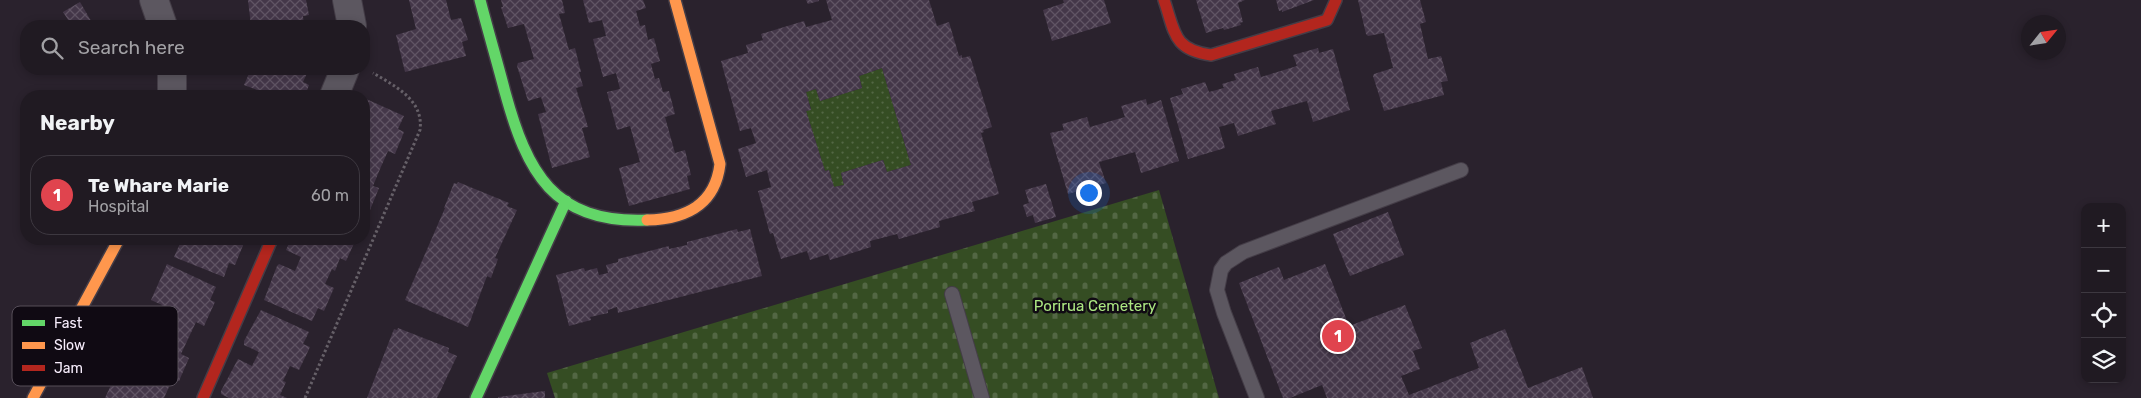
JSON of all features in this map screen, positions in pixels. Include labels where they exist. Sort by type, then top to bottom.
[{"type":"street","points":[[154,0],[161,20]]},
{"type":"street","points":[[347,0],[351,20]]},
{"type":"street","points":[[480,0],[520,146],[536,173],[558,197],[586,213],[626,220],[650,220],[673,217],[689,211],[702,204],[714,192],[719,179],[720,164],[675,0]]},
{"type":"street","points":[[1164,0],[1176,36],[1185,48],[1196,53],[1211,55],[1327,20],[1336,0]]},
{"type":"street","points":[[172,75],[172,90]]},
{"type":"street","points":[[476,398],[566,202]]},
{"type":"street","points":[[83,306],[116,245]]},
{"type":"street","points":[[203,398],[269,245]]},
{"type":"street","points":[[33,398],[39,386]]},
{"type":"lane","points":[[1257,398],[1224,314],[1217,290],[1221,270],[1226,262],[1243,252],[1461,170]]},
{"type":"lane","points":[[952,294],[982,398]]},
{"type":"path","points":[[305,398],[417,140],[421,123],[413,102],[398,88],[370,72]]},
{"type":"path","points":[[341,79],[359,75]]},
{"type":"green space","points":[[882,68],[911,165],[887,172],[883,160],[841,173],[844,185],[834,187],[829,170],[825,171],[806,111],[811,109],[806,92],[816,89],[820,101],[862,88],[859,76]]},
{"type":"green space","name":"Porirua Cemetery","points":[[1159,190],[1219,398],[555,398],[547,373]]},
{"type":"building","points":[[248,0],[306,0],[309,15],[303,16],[303,20],[250,20]]},
{"type":"building","points":[[409,0],[446,0],[451,20],[461,18],[468,40],[462,42],[466,56],[405,72],[396,35],[416,29]]},
{"type":"building","points":[[501,0],[562,0],[565,13],[559,14],[569,50],[575,48],[581,72],[579,72],[583,86],[576,88],[588,127],[582,128],[590,157],[552,168],[538,114],[546,112],[541,97],[528,101],[517,66],[518,63],[534,59],[524,24],[508,28],[501,7],[503,7]]},
{"type":"building","points":[[583,0],[643,0],[646,8],[636,11],[640,26],[645,25],[648,40],[654,38],[660,61],[651,64],[655,79],[659,78],[663,92],[669,91],[675,114],[665,117],[675,153],[685,150],[691,175],[687,176],[690,189],[629,206],[619,168],[640,162],[630,126],[617,130],[607,92],[620,89],[616,73],[603,77],[593,39],[606,36],[602,20],[589,23]]},
{"type":"building","points":[[806,0],[819,0],[819,1],[808,4]]},
{"type":"building","points":[[826,0],[929,0],[937,26],[949,22],[959,56],[962,55],[962,58],[970,56],[992,127],[983,130],[984,132],[981,133],[999,194],[972,202],[975,211],[939,221],[940,227],[899,239],[897,234],[870,241],[871,247],[830,260],[828,254],[810,260],[807,251],[781,259],[773,233],[770,234],[758,191],[771,187],[767,170],[746,177],[738,149],[756,143],[751,128],[740,131],[721,61],[748,53],[746,45],[763,40],[761,34],[804,21],[806,27],[832,20]],"holes":[[[882,68],[911,165],[887,172],[883,160],[841,173],[844,185],[834,187],[829,170],[825,171],[806,111],[811,110],[806,92],[816,89],[820,101],[862,88],[859,76]]]},
{"type":"building","points":[[1063,0],[1104,0],[1111,23],[1052,41],[1043,10],[1064,3]]},
{"type":"building","points":[[1196,0],[1245,0],[1238,3],[1243,22],[1240,23],[1241,25],[1206,33]]},
{"type":"building","points":[[1276,0],[1314,0],[1282,12],[1282,10],[1279,11]]},
{"type":"building","points":[[1358,0],[1420,0],[1426,22],[1420,24],[1428,59],[1441,56],[1448,81],[1441,82],[1444,95],[1384,111],[1373,76],[1393,68],[1384,33],[1368,36],[1366,34]]},
{"type":"building","points":[[80,2],[90,20],[68,20],[63,12]]},
{"type":"building","points":[[1318,48],[1319,53],[1333,49],[1350,110],[1313,122],[1307,101],[1271,111],[1276,124],[1238,136],[1234,123],[1219,127],[1225,148],[1188,159],[1170,98],[1183,94],[1181,89],[1205,82],[1209,92],[1224,88],[1222,84],[1236,80],[1234,74],[1258,67],[1261,77],[1297,66],[1293,55]]},
{"type":"building","points":[[248,75],[306,75],[303,82],[309,85],[307,90],[257,90],[244,85]]},
{"type":"building","points":[[1146,99],[1147,105],[1161,100],[1179,161],[1141,173],[1135,152],[1099,162],[1106,183],[1068,194],[1050,133],[1064,130],[1062,124],[1087,117],[1090,127],[1125,117],[1121,106]]},
{"type":"building","points":[[370,101],[404,116],[398,129],[404,132],[395,154],[388,151],[373,186],[379,188],[370,210]]},
{"type":"building","points":[[458,182],[509,203],[507,206],[517,210],[495,258],[498,259],[491,278],[487,276],[468,327],[405,300],[454,183],[457,184]]},
{"type":"building","points":[[1046,184],[1056,217],[1035,223],[1033,215],[1027,217],[1023,205],[1029,203],[1025,190]]},
{"type":"building","points":[[1388,212],[1404,255],[1350,276],[1333,234]]},
{"type":"building","points":[[737,229],[738,232],[750,229],[762,276],[618,313],[617,307],[608,310],[608,313],[590,317],[591,320],[569,326],[556,275],[584,268],[585,271],[597,268],[599,275],[608,273],[606,265],[618,262],[618,259],[669,246],[669,249],[687,245],[687,242]]},
{"type":"building","points":[[179,245],[243,245],[235,265],[229,263],[224,277],[174,257]]},
{"type":"building","points":[[288,245],[353,245],[346,261],[340,258],[335,271],[332,269],[325,284],[334,288],[324,311],[318,308],[312,321],[264,300],[279,264],[295,271],[301,257],[286,250]]},
{"type":"building","points":[[167,264],[216,287],[210,300],[215,302],[204,326],[196,322],[181,354],[189,358],[179,381],[178,306],[162,306],[151,300]]},
{"type":"building","points":[[1325,264],[1349,326],[1405,305],[1422,348],[1413,351],[1420,369],[1401,376],[1409,395],[1479,368],[1470,343],[1505,329],[1528,388],[1582,367],[1593,398],[1327,398],[1322,385],[1290,398],[1283,398],[1239,283],[1279,267],[1284,280]]},
{"type":"building","points":[[261,310],[309,332],[303,344],[310,347],[299,370],[290,366],[283,381],[286,382],[280,395],[287,398],[229,398],[221,394],[221,391],[238,359],[252,366],[259,352],[244,345],[244,341]]},
{"type":"building","points":[[398,328],[449,348],[448,352],[457,356],[437,398],[367,398],[394,329],[397,330]]},
{"type":"building","points":[[111,386],[169,386],[164,398],[105,398]]},
{"type":"building","points":[[545,391],[545,398],[498,398],[498,397]]},
{"type":"traffic: fast","points":[[480,0],[505,92],[523,146],[535,169],[549,188],[567,202],[588,213],[615,219],[647,220]]},
{"type":"traffic: fast","points":[[476,398],[566,201]]},
{"type":"traffic: slow","points":[[647,220],[674,217],[696,207],[712,190],[720,164],[675,0]]},
{"type":"traffic: slow","points":[[83,306],[116,245]]},
{"type":"traffic: slow","points":[[33,398],[39,386]]},
{"type":"traffic: jam","points":[[1164,0],[1177,38],[1182,44],[1199,53],[1211,55],[1327,20],[1336,0]]},
{"type":"traffic: jam","points":[[203,398],[269,245]]},
{"type":"place","name":"Te Whare Marie","points":[[1338,336]]}]
